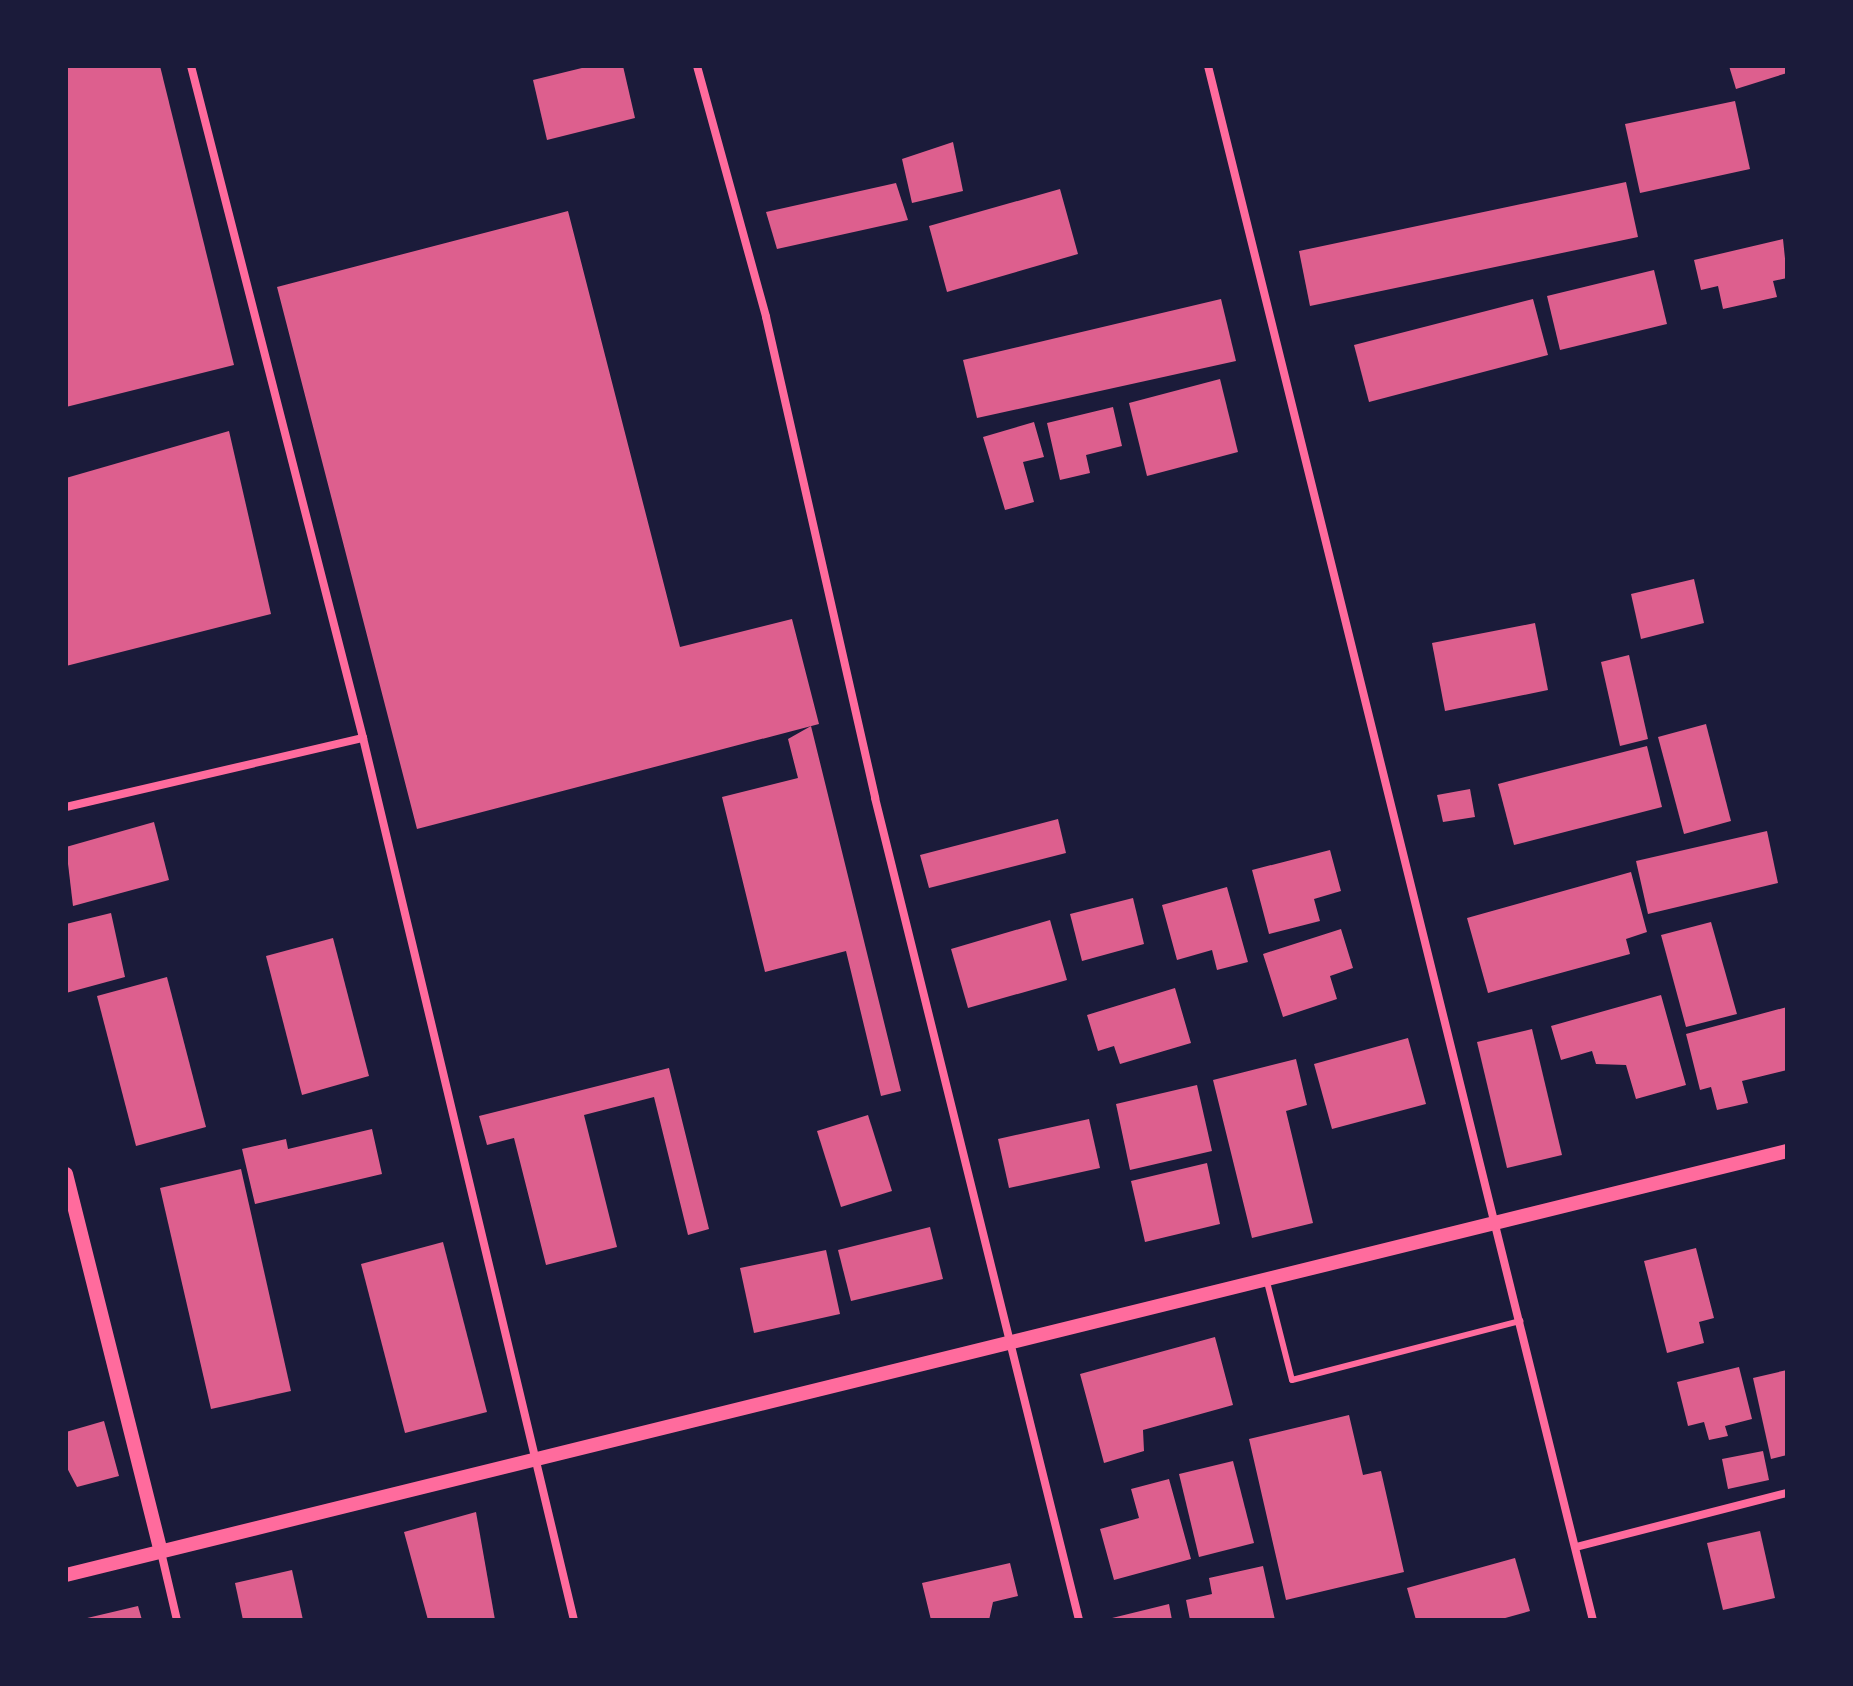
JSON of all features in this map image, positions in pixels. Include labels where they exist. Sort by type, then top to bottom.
[{"type":"street","points":[[191,66],[363,738],[574,1620]]},
{"type":"street","points":[[697,66],[766,317],[875,798],[1079,1620]]},
{"type":"street","points":[[1208,66],[1593,1620]]},
{"type":"street","points":[[66,807],[363,738]]},
{"type":"street","points":[[66,1575],[1013,1347],[1787,1151]]},
{"type":"street","points":[[66,1174],[177,1620]]},
{"type":"street","points":[[1576,1547],[1787,1493]]},
{"type":"lane","points":[[1267,1282],[1292,1380],[1520,1321]]},
{"type":"building","points":[[66,66],[160,66],[234,365],[66,407]]},
{"type":"building","points":[[590,66],[623,66],[635,118],[547,140],[533,80]]},
{"type":"building","points":[[1729,66],[1787,66],[1787,73],[1736,89]]},
{"type":"building","points":[[1735,101],[1750,169],[1640,193],[1625,124]]},
{"type":"building","points":[[953,142],[963,191],[912,203],[902,159]]},
{"type":"building","points":[[1626,182],[1638,237],[1310,306],[1299,251]]},
{"type":"building","points":[[896,183],[908,220],[777,249],[766,212]]},
{"type":"building","points":[[1060,189],[1078,254],[947,292],[929,226]]},
{"type":"building","points":[[568,211],[680,647],[792,619],[819,724],[417,829],[277,287]]},
{"type":"building","points":[[1783,239],[1787,278],[1773,281],[1777,297],[1723,309],[1718,286],[1701,290],[1694,260]]},
{"type":"building","points":[[1654,270],[1667,324],[1560,350],[1547,296]]},
{"type":"building","points":[[1221,299],[1236,361],[977,418],[963,360]]},
{"type":"building","points":[[1533,299],[1548,355],[1369,402],[1354,345]]},
{"type":"building","points":[[1220,379],[1238,452],[1147,476],[1129,403]]},
{"type":"building","points":[[1113,407],[1122,446],[1086,455],[1090,473],[1060,480],[1047,423]]},
{"type":"building","points":[[1034,422],[1044,457],[1023,462],[1034,502],[1005,510],[983,437]]},
{"type":"building","points":[[229,431],[271,614],[66,666],[66,478]]},
{"type":"building","points":[[1694,579],[1704,623],[1641,639],[1631,594]]},
{"type":"building","points":[[1535,623],[1548,690],[1445,711],[1432,643]]},
{"type":"building","points":[[1629,655],[1648,739],[1620,746],[1601,662]]},
{"type":"building","points":[[1706,724],[1731,821],[1684,834],[1658,737]]},
{"type":"building","points":[[811,726],[901,1091],[881,1096],[846,951],[765,972],[722,797],[798,778],[788,739]]},
{"type":"building","points":[[1647,746],[1662,807],[1514,845],[1498,784]]},
{"type":"building","points":[[1470,789],[1475,817],[1443,822],[1437,795]]},
{"type":"building","points":[[1058,819],[1066,853],[929,888],[920,855]]},
{"type":"building","points":[[154,822],[169,880],[73,906],[66,847]]},
{"type":"building","points":[[1767,831],[1778,883],[1648,914],[1636,861]]},
{"type":"building","points":[[1330,850],[1341,891],[1314,899],[1320,921],[1269,934],[1252,870]]},
{"type":"building","points":[[1631,872],[1647,932],[1626,939],[1630,954],[1488,993],[1467,918]]},
{"type":"building","points":[[1227,887],[1248,962],[1217,970],[1212,950],[1177,960],[1162,905]]},
{"type":"building","points":[[1133,898],[1144,944],[1082,961],[1070,914]]},
{"type":"building","points":[[111,913],[125,977],[66,993],[66,924]]},
{"type":"building","points":[[1050,920],[1067,980],[968,1008],[951,949]]},
{"type":"building","points":[[1711,922],[1737,1014],[1686,1027],[1661,935]]},
{"type":"building","points":[[1341,929],[1353,968],[1330,976],[1337,999],[1283,1017],[1263,954]]},
{"type":"building","points":[[333,938],[369,1076],[302,1095],[266,956]]},
{"type":"building","points":[[167,977],[206,1127],[136,1146],[97,996]]},
{"type":"building","points":[[1175,988],[1191,1043],[1120,1064],[1114,1046],[1098,1051],[1087,1015]]},
{"type":"building","points":[[1661,995],[1686,1085],[1636,1099],[1626,1065],[1596,1064],[1592,1051],[1561,1060],[1551,1026]]},
{"type":"building","points":[[1787,1007],[1787,1070],[1742,1081],[1748,1103],[1717,1110],[1711,1087],[1700,1090],[1686,1034]]},
{"type":"building","points":[[1532,1029],[1562,1155],[1507,1168],[1477,1042]]},
{"type":"building","points":[[1408,1038],[1426,1104],[1332,1129],[1314,1064]]},
{"type":"building","points":[[1296,1059],[1307,1105],[1286,1111],[1313,1223],[1252,1238],[1213,1080]]},
{"type":"building","points":[[669,1068],[709,1229],[688,1235],[654,1097],[584,1115],[617,1247],[546,1265],[514,1138],[487,1145],[479,1116]]},
{"type":"building","points":[[1197,1085],[1212,1151],[1130,1170],[1116,1104]]},
{"type":"building","points":[[868,1115],[892,1191],[841,1207],[817,1131]]},
{"type":"building","points":[[1089,1119],[1100,1168],[1009,1188],[998,1139]]},
{"type":"building","points":[[372,1129],[382,1174],[255,1204],[242,1149],[286,1139],[288,1149]]},
{"type":"building","points":[[1207,1163],[1220,1224],[1145,1242],[1131,1181]]},
{"type":"building","points":[[241,1169],[291,1391],[211,1409],[160,1188]]},
{"type":"building","points":[[930,1227],[943,1279],[851,1301],[838,1250]]},
{"type":"building","points":[[443,1242],[487,1412],[405,1433],[361,1264]]},
{"type":"building","points":[[1696,1248],[1714,1318],[1699,1322],[1704,1343],[1667,1353],[1644,1261]]},
{"type":"building","points":[[826,1250],[840,1314],[754,1333],[740,1268]]},
{"type":"building","points":[[1215,1337],[1233,1405],[1143,1430],[1144,1451],[1104,1463],[1080,1374]]},
{"type":"building","points":[[1739,1367],[1752,1419],[1725,1426],[1728,1436],[1709,1440],[1704,1422],[1688,1426],[1677,1382]]},
{"type":"building","points":[[1787,1370],[1787,1455],[1771,1459],[1753,1378]]},
{"type":"building","points":[[1349,1415],[1363,1475],[1381,1471],[1404,1572],[1286,1600],[1249,1439]]},
{"type":"building","points":[[104,1421],[119,1476],[77,1487],[66,1466],[66,1432]]},
{"type":"building","points":[[1763,1451],[1769,1480],[1728,1489],[1722,1459]]},
{"type":"building","points":[[1233,1461],[1254,1543],[1199,1557],[1179,1474]]},
{"type":"building","points":[[1169,1479],[1191,1559],[1114,1580],[1100,1529],[1139,1518],[1131,1489]]},
{"type":"building","points":[[476,1512],[495,1620],[428,1620],[404,1532]]},
{"type":"building","points":[[1760,1531],[1775,1598],[1723,1610],[1707,1543]]},
{"type":"building","points":[[1515,1558],[1530,1611],[1498,1620],[1416,1620],[1407,1588]]},
{"type":"building","points":[[1010,1563],[1018,1596],[993,1602],[989,1620],[931,1620],[922,1583]]},
{"type":"building","points":[[1263,1566],[1275,1620],[1190,1620],[1186,1600],[1212,1594],[1209,1578]]},
{"type":"building","points":[[292,1570],[303,1620],[243,1620],[235,1583]]},
{"type":"building","points":[[1169,1604],[1172,1620],[1108,1620],[1108,1619]]},
{"type":"building","points":[[138,1606],[142,1620],[83,1619]]}]
